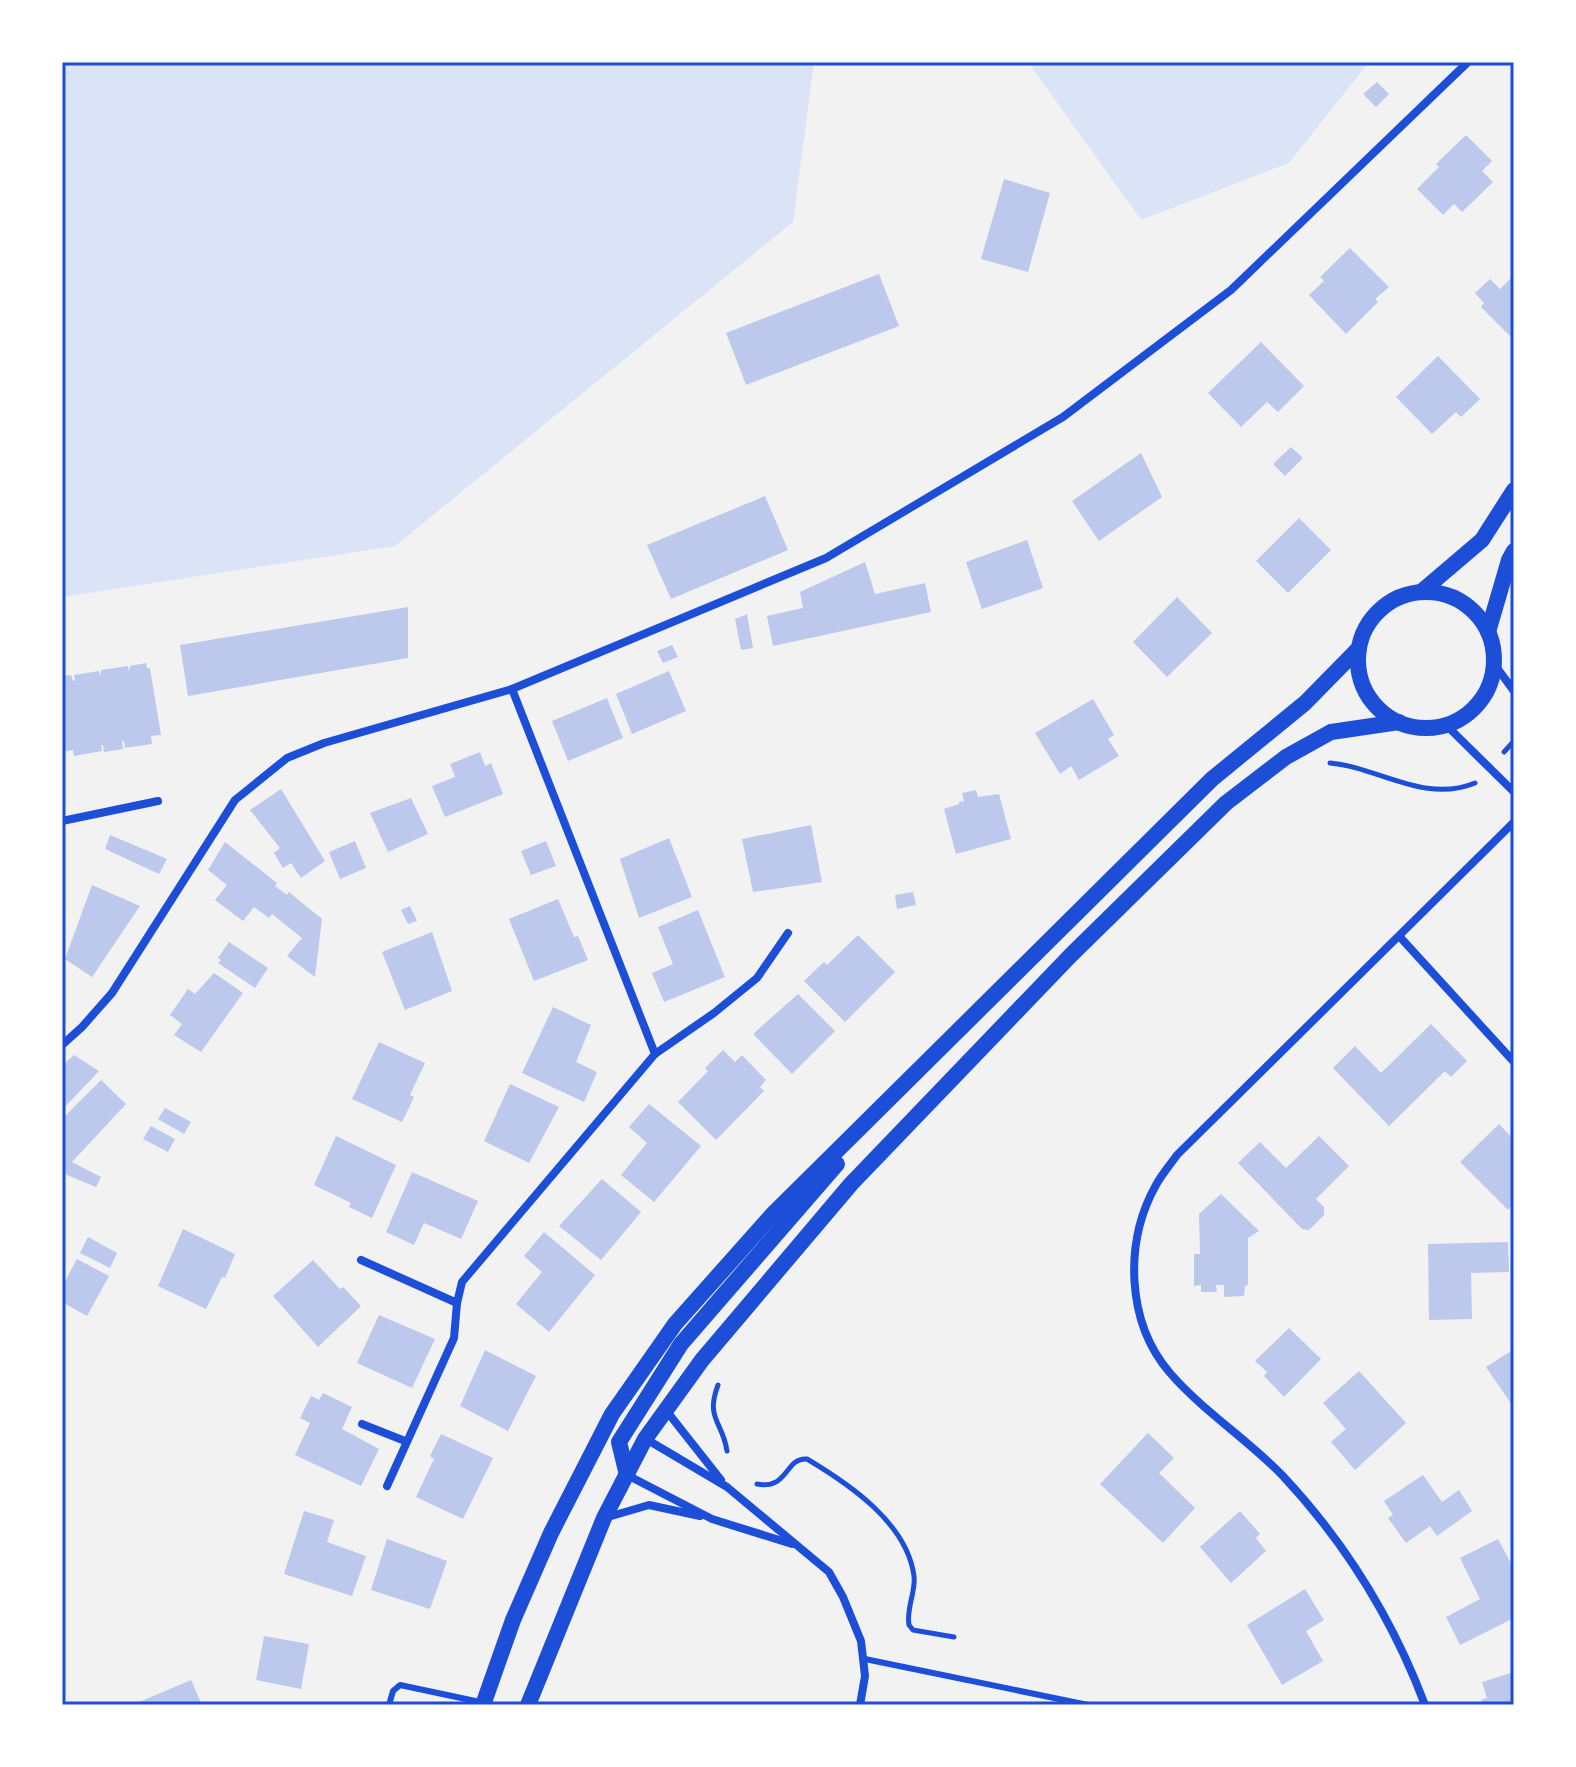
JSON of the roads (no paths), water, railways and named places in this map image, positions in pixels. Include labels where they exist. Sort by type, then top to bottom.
[{"type":"main road","points":[[1421,592],[1482,540],[1514,490]]},
{"type":"main road","points":[[1488,632],[1514,551]]},
{"type":"main road","points":[[1421,592],[1442,594],[1461,602],[1476,615],[1488,632],[1494,664],[1490,684],[1479,702],[1465,716],[1446,725],[1414,727],[1399,722],[1383,713],[1370,700],[1362,684],[1358,666],[1359,648],[1366,627],[1380,609],[1399,597],[1421,592]]},
{"type":"main road","points":[[484,1704],[513,1620],[612,1414],[675,1324],[772,1215],[1212,779],[1305,703],[1359,648]]},
{"type":"main road","points":[[528,1705],[604,1518],[645,1439],[702,1360],[851,1184],[1071,955],[1226,803],[1286,757],[1331,732],[1399,722]]},
{"type":"main road","points":[[627,1475],[619,1442],[681,1344],[895,1095]]},
{"type":"main road","points":[[592,1454],[619,1442],[645,1439]]},
{"type":"street","points":[[62,1045],[112,993],[235,800],[287,758],[324,743],[512,689],[826,558],[1063,417],[1231,290],[1468,62]]},
{"type":"street","points":[[1494,664],[1514,691]]},
{"type":"street","points":[[512,689],[655,1054]]},
{"type":"street","points":[[1446,725],[1514,792]]},
{"type":"street","points":[[62,821],[158,801]]},
{"type":"street","points":[[1425,1705],[1390,1627],[1361,1575],[1325,1524],[1281,1473],[1169,1372],[1140,1320],[1134,1287],[1134,1255],[1155,1186],[1177,1155],[1514,822]]},
{"type":"street","points":[[387,1486],[454,1338],[462,1282],[655,1054],[757,978],[788,933]]},
{"type":"street","points":[[1400,937],[1514,1062]]},
{"type":"street","points":[[361,1260],[457,1303]]},
{"type":"street","points":[[665,1409],[727,1487]]},
{"type":"street","points":[[362,1424],[405,1441]]},
{"type":"street","points":[[645,1439],[727,1487],[829,1572],[854,1622],[865,1659],[860,1705]]},
{"type":"street","points":[[627,1475],[712,1519]]},
{"type":"street","points":[[604,1518],[649,1505],[712,1519],[799,1546]]},
{"type":"lane","points":[[865,1659],[1088,1705]]},
{"type":"lane","points":[[389,1705],[393,1691],[400,1685],[484,1704]]}]
